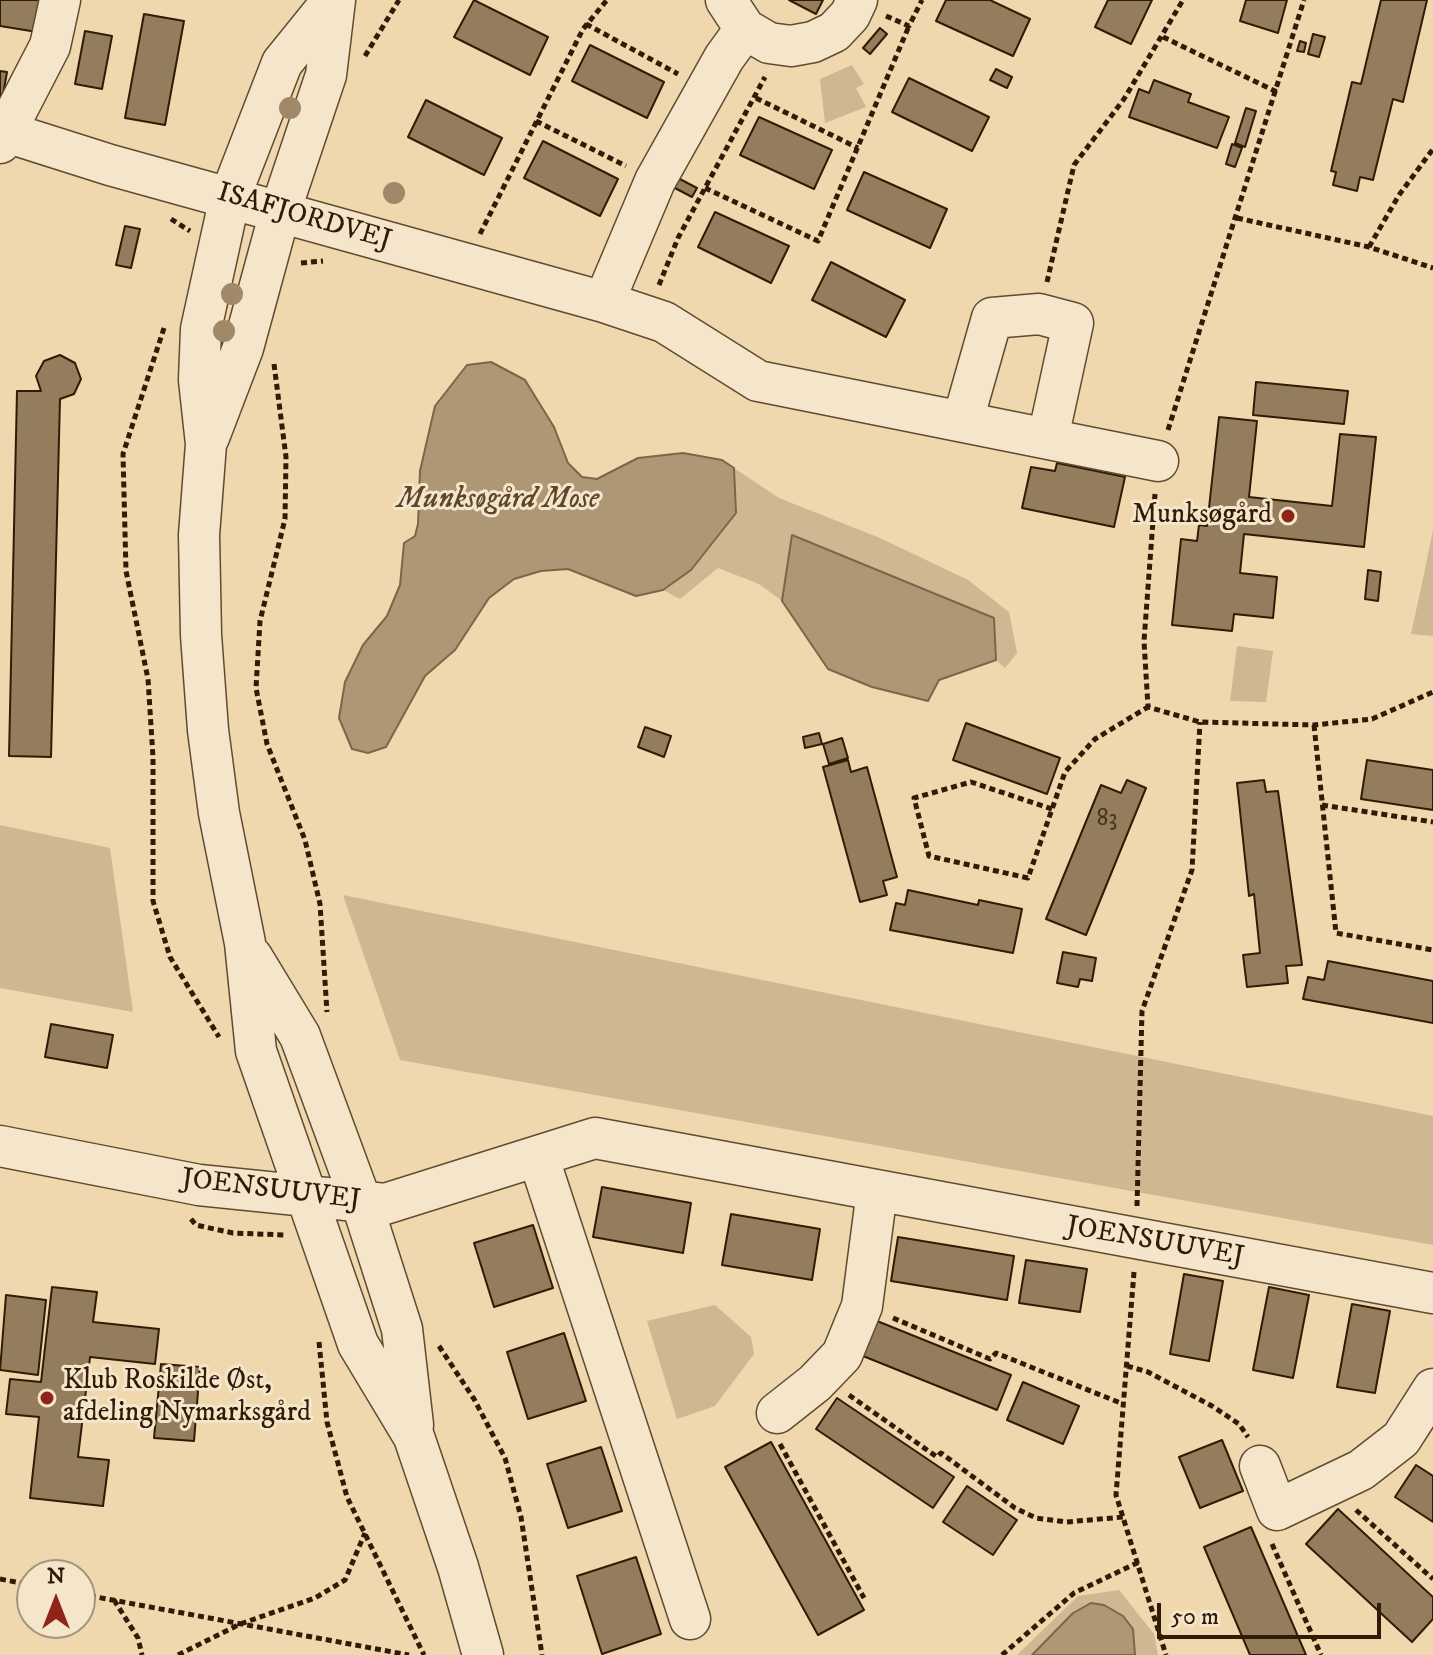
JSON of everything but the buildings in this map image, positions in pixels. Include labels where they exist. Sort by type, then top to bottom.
[{"type":"street","name":"ISAFJORDVEJ","points":[[60,0],[50,46],[3,137],[604,302],[664,322],[758,381],[963,420]]},
{"type":"street","points":[[334,0],[282,63],[230,197],[201,329],[199,380],[206,444],[199,535],[201,635],[208,730],[219,813],[245,943],[256,1051],[358,1344],[414,1437],[458,1567],[483,1655]]},
{"type":"street","points":[[206,444],[243,348],[280,212],[326,75],[334,0]]},
{"type":"street","points":[[604,302],[655,181],[707,90],[750,24],[813,42],[834,32],[857,1]]},
{"type":"street","points":[[1048,438],[1073,323],[1039,314],[992,318],[963,420],[1048,438],[1158,461]]},
{"type":"street","points":[[245,943],[273,996],[300,1036],[362,1204],[402,1329],[414,1437]]},
{"type":"street","name":"JOENSUUVEJ","points":[[0,1146],[199,1185],[303,1193],[362,1204],[385,1204],[595,1138],[1433,1293]]},
{"type":"street","points":[[538,1156],[690,1619]]},
{"type":"street","points":[[777,1413],[842,1355],[862,1306],[877,1191]]},
{"type":"street","points":[[1260,1466],[1277,1510],[1361,1470],[1401,1439],[1433,1389]]},
{"type":"path","points":[[465,263],[586,24],[607,0]]},
{"type":"path","points":[[705,188],[818,241],[922,0]]},
{"type":"path","points":[[1039,314],[1074,165],[1124,99],[1183,0]]},
{"type":"path","points":[[1148,707],[1144,641],[1158,461],[1304,0]]},
{"type":"path","points":[[857,1],[909,26]]},
{"type":"path","points":[[586,24],[707,90]]},
{"type":"path","points":[[647,316],[678,238],[756,98],[750,24]]},
{"type":"path","points":[[1163,37],[1277,92]]},
{"type":"path","points":[[756,98],[858,148]]},
{"type":"path","points":[[536,121],[655,181]]},
{"type":"path","points":[[1369,247],[1399,195],[1433,149]]},
{"type":"path","points":[[1237,218],[1369,247],[1433,268]]},
{"type":"path","points":[[289,273],[300,263]]},
{"type":"path","points":[[273,353],[286,457],[285,519],[260,621],[256,688],[267,744],[305,840],[320,904],[328,1021]]},
{"type":"path","points":[[1052,809],[971,782],[914,798],[929,856],[1028,878],[1065,772],[1095,739],[1148,707],[1200,722],[1314,725],[1372,719],[1433,692]]},
{"type":"path","points":[[1166,1655],[1116,1495],[1136,1240],[1142,1011],[1192,870],[1200,722]]},
{"type":"path","points":[[1314,725],[1336,933],[1433,950]]},
{"type":"path","points":[[1322,805],[1433,822]]},
{"type":"path","points":[[862,1306],[990,1359],[996,1353],[1123,1404]]},
{"type":"path","points":[[432,1335],[474,1399],[505,1458],[521,1517],[542,1655]]},
{"type":"path","points":[[1127,1366],[1148,1372],[1239,1424],[1260,1466]]},
{"type":"path","points":[[822,1375],[937,1457],[941,1453],[1015,1508],[1036,1518],[1066,1522],[1124,1517]]},
{"type":"path","points":[[777,1413],[775,1436],[864,1598]]},
{"type":"path","points":[[1329,1485],[1433,1579]]},
{"type":"path","points":[[1277,1510],[1260,1516],[1321,1655]]},
{"type":"path","points":[[178,1655],[240,1624],[315,1598],[345,1580],[365,1533]]},
{"type":"path","points":[[1002,1655],[1074,1593],[1139,1562]]},
{"type":"path","points":[[96,1597],[409,1655]]},
{"type":"path","points":[[114,1600],[138,1638],[142,1655]]},
{"type":"shaded area","points":[[852,65],[864,84],[856,88],[866,107],[825,123],[820,79]]},
{"type":"shaded area","points":[[734,468],[779,498],[880,538],[968,580],[1009,612],[1017,653],[1005,668],[996,660],[993,618],[793,535],[782,601],[759,584],[718,568],[680,599],[663,590],[691,570],[736,513]]},
{"type":"shaded area","points":[[1433,530],[1433,636],[1411,634],[1421,588]]},
{"type":"shaded area","points":[[1237,646],[1273,651],[1266,702],[1230,701]]},
{"type":"shaded area","points":[[0,825],[110,848],[133,1012],[0,988]]},
{"type":"shaded area","points":[[343,895],[1433,1116],[1433,1245],[400,1060]]},
{"type":"shaded area","points":[[715,1305],[751,1337],[754,1354],[715,1406],[677,1419],[647,1321]]},
{"type":"shaded area","points":[[1119,1590],[1154,1634],[1158,1655],[1017,1655],[1078,1596]]},
{"type":"water","name":"Munksøgård Mose","points":[[491,362],[525,380],[554,427],[568,463],[582,477],[597,479],[638,458],[683,453],[722,460],[734,468],[736,513],[691,570],[663,590],[636,596],[568,569],[541,571],[514,579],[489,598],[455,650],[425,676],[386,747],[368,753],[352,749],[339,718],[345,682],[363,645],[387,616],[400,585],[404,543],[415,536],[418,524],[420,471],[435,406],[467,365]]},
{"type":"water","points":[[792,535],[994,618],[996,660],[939,680],[928,701],[872,687],[828,669],[782,601]]},
{"type":"water","points":[[1091,1603],[1104,1605],[1123,1616],[1133,1629],[1135,1655],[1032,1655],[1073,1613]]},
{"type":"place","name":"Munksøgård","points":[[1288,516]]},
{"type":"place","name":"Klub Roskilde Øst, afdeling Nymarksgård","points":[[47,1398]]}]
